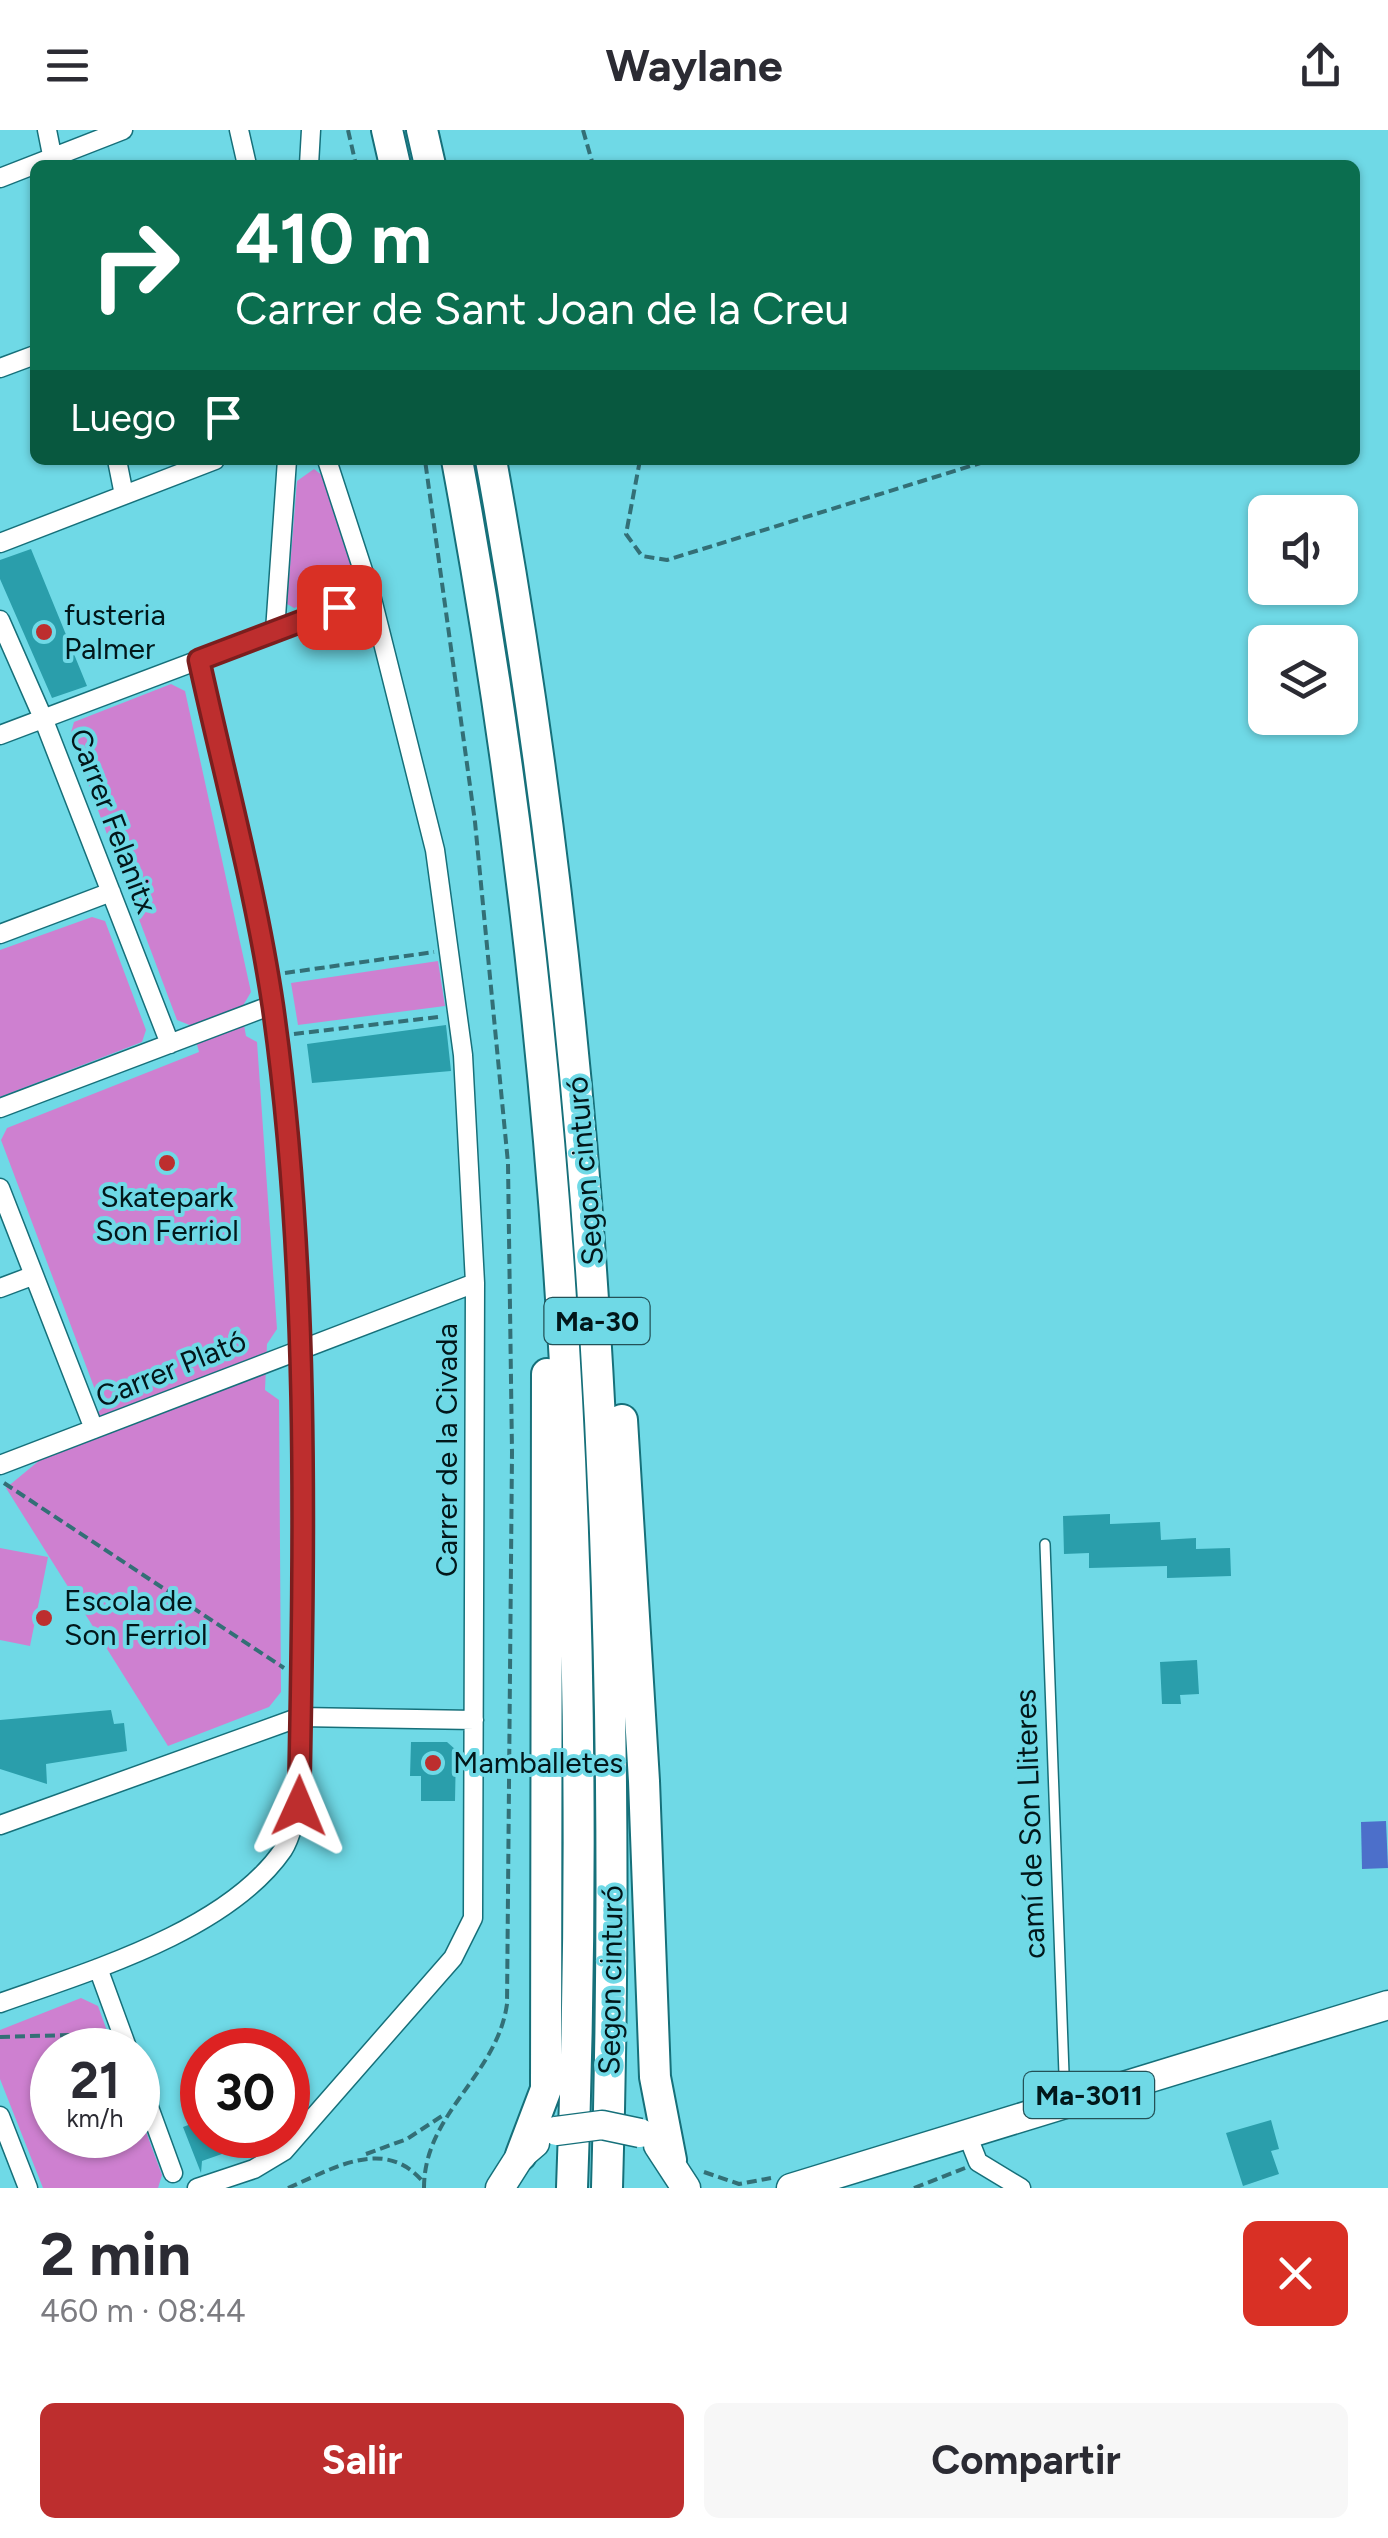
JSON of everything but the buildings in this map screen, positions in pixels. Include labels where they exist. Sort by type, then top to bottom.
[{"type":"highway","points":[[387,130],[394,160]]},
{"type":"highway","points":[[422,130],[429,160]]},
{"type":"highway","points":[[438,130],[445,160]]},
{"type":"highway","name":"Ma-30","points":[[458,465],[520,869],[552,1167],[570,1438],[577,1640],[578,1874],[572,2188]]},
{"type":"highway","name":"Segon cinturó","points":[[492,465],[556,884],[580,1099],[596,1301],[610,1585],[613,1771],[607,2188]]},
{"type":"highway","points":[[580,1099],[600,1159],[632,1556],[655,2077],[692,2176]]},
{"type":"highway","points":[[521,2154],[546,2090],[547,1342],[540,1244],[552,1167]]},
{"type":"main road","name":"Ma-3011","points":[[782,2183],[967,2134],[1388,2004]]},
{"type":"main road","points":[[499,2188],[521,2154],[556,2132],[602,2125],[640,2134],[692,2176]]},
{"type":"street","points":[[46,130],[53,160]]},
{"type":"street","points":[[55,160],[124,130]]},
{"type":"street","points":[[240,130],[246,160]]},
{"type":"street","points":[[309,160],[312,130]]},
{"type":"street","points":[[0,178],[30,168]]},
{"type":"street","points":[[0,368],[30,356]]},
{"type":"street","points":[[118,465],[124,495]]},
{"type":"street","points":[[0,542],[201,465]]},
{"type":"street","points":[[275,631],[287,465]]},
{"type":"street","name":"Carrer de la Civada","points":[[170,2180],[195,2188],[254,2169],[284,2151],[453,1958],[473,1918],[475,1284],[458,1014],[435,850],[371,595],[329,465]]},
{"type":"street","points":[[0,735],[371,595]]},
{"type":"street","name":"Carrer Felanitx","points":[[0,620],[44,718],[170,1044]]},
{"type":"street","points":[[0,2003],[98,1968],[211,1914],[249,1888],[284,1848],[299,1806],[298,1348],[291,1175],[272,1004],[199,660]]},
{"type":"street","points":[[0,934],[112,892]]},
{"type":"street","points":[[0,1108],[272,1004]]},
{"type":"street","points":[[0,1188],[94,1429]]},
{"type":"street","points":[[0,1288],[32,1276]]},
{"type":"street","name":"Carrer Plató","points":[[0,1465],[298,1348],[475,1284]]},
{"type":"street","points":[[0,1825],[300,1717],[474,1720]]},
{"type":"street","points":[[98,1968],[120,2028]]},
{"type":"street","points":[[0,2116],[28,2188]]},
{"type":"street","points":[[967,2134],[978,2162],[1020,2188]]},
{"type":"street","points":[[160,2148],[170,2180]]},
{"type":"lane","name":"camí de Son Lliteres","points":[[1045,1544],[1064,2074],[1071,2101]]},
{"type":"path","points":[[348,130],[355,160]]},
{"type":"path","points":[[583,130],[592,160]]},
{"type":"path","points":[[639,465],[626,534],[642,556],[667,560],[974,465]]},
{"type":"path","points":[[266,975],[449,950]]},
{"type":"path","points":[[276,1036],[458,1014]]},
{"type":"path","points":[[0,1481],[300,1679]]},
{"type":"path","points":[[0,2037],[30,2038]]},
{"type":"path","points":[[288,2188],[407,2139],[445,2113]]},
{"type":"path","points":[[362,2156],[402,2164],[424,2183]]},
{"type":"path","points":[[914,2188],[978,2162]]},
{"type":"path","points":[[692,2176],[739,2184],[782,2183]]},
{"type":"path","points":[[692,2176],[714,2188]]},
{"type":"shaded area","points":[[314,469],[323,476],[356,575],[354,586],[294,608],[287,604],[297,481]]},
{"type":"shaded area","points":[[171,684],[185,691],[251,992],[241,1009],[246,1036],[257,1042],[277,1329],[267,1344],[265,1390],[279,1400],[281,1692],[269,1707],[168,1746],[6,1488],[110,1402],[97,1395],[1,1140],[7,1128],[199,1052],[192,1026],[177,1020],[70,736],[74,722]]},
{"type":"shaded area","points":[[92,917],[105,921],[146,1030],[142,1042],[0,1097],[0,950]]},
{"type":"shaded area","points":[[438,961],[445,1006],[298,1025],[291,983]]},
{"type":"shaded area","points":[[0,1548],[48,1557],[30,1646],[0,1640]]},
{"type":"shaded area","points":[[81,1998],[98,2006],[106,2028],[30,2028],[30,2155],[0,2079],[0,2030]]},
{"type":"shaded area","points":[[31,2158],[156,2158],[162,2175],[158,2188],[43,2188]]},
{"type":"water","points":[[1386,1821],[1388,1868],[1362,1869],[1361,1822]]},
{"type":"place","name":"fusteria Palmer","points":[[44,632]]},
{"type":"place","name":"Skatepark Son Ferriol","points":[[167,1163]]},
{"type":"place","name":"Escola de Son Ferriol","points":[[44,1618]]},
{"type":"place","name":"Mamballetes","points":[[433,1763]]},
{"type":"route","points":[[299,1806],[298,1348],[291,1175],[272,1004],[199,660],[339,607]]}]
